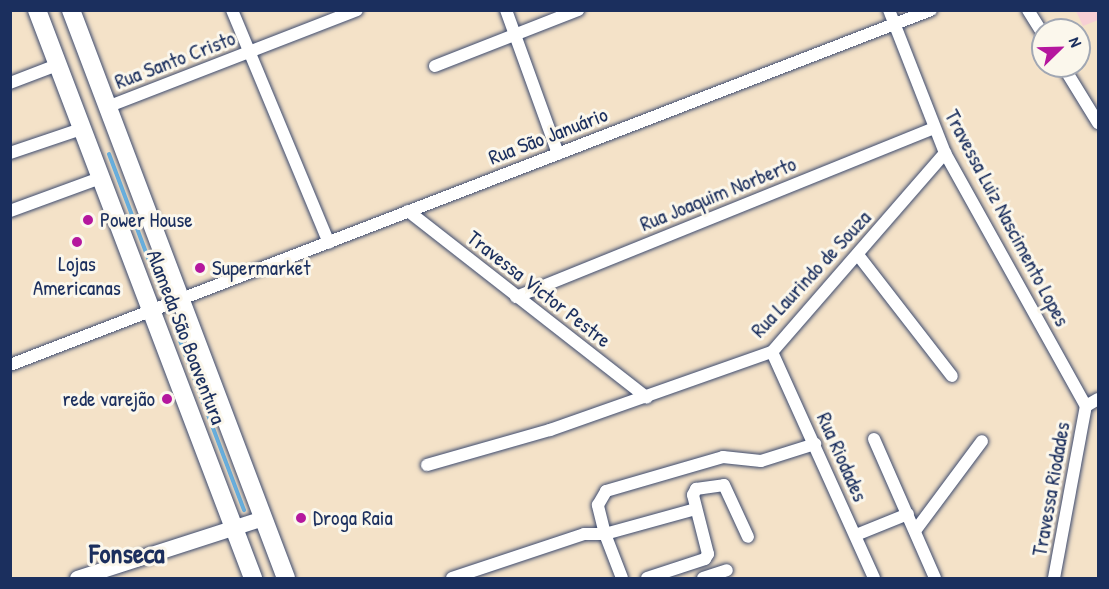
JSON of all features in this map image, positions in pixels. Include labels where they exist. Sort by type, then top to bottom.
[{"type":"highway","name":"Alameda São Boaventura","points":[[37,10],[253,579]]},
{"type":"highway","name":"Alameda São Boaventura","points":[[71,10],[286,579]]},
{"type":"main road","points":[[77,579],[263,518]]},
{"type":"street","points":[[232,10],[328,243]]},
{"type":"street","name":"Rua Santo Cristo","points":[[107,107],[357,10]]},
{"type":"street","points":[[506,10],[558,154]]},
{"type":"street","points":[[435,66],[515,32],[578,10]]},
{"type":"street","name":"Travessa Luiz Nascimento Lopes","points":[[889,10],[945,153],[1086,406]]},
{"type":"street","name":"Rua São Januário","points":[[10,365],[179,297],[328,243],[931,10]]},
{"type":"street","points":[[10,83],[57,65]]},
{"type":"street","points":[[1070,78],[1098,123]]},
{"type":"street","name":"Rua Joaquim Norberto","points":[[516,297],[934,128]]},
{"type":"street","points":[[10,153],[81,129]]},
{"type":"street","name":"Rua Laurindo de Souza","points":[[427,465],[550,430],[647,398],[772,352],[945,153]]},
{"type":"street","points":[[10,211],[100,178]]},
{"type":"street","name":"Travessa Victor Pestre","points":[[408,211],[647,398]]},
{"type":"street","points":[[858,255],[952,376]]},
{"type":"street","name":"Rua Riodades","points":[[772,352],[874,579]]},
{"type":"street","points":[[1086,406],[1098,399]]},
{"type":"street","name":"Travessa Riodades","points":[[1054,579],[1086,406]]},
{"type":"street","points":[[874,439],[935,579]]},
{"type":"street","points":[[915,531],[982,441]]},
{"type":"street","points":[[622,579],[605,534],[598,506],[606,490],[723,457],[761,461],[815,444]]},
{"type":"street","points":[[647,579],[705,559],[708,547],[693,492],[716,483],[724,484],[748,537]]},
{"type":"street","points":[[452,579],[584,534],[605,534],[696,509]]},
{"type":"street","points":[[856,535],[908,514]]},
{"type":"street","points":[[704,579],[727,570]]},
{"type":"shaded area","points":[[1076,11],[1098,11],[1098,20],[1091,23],[1091,18],[1079,18]]},
{"type":"waterway","points":[[109,154],[160,290]]},
{"type":"waterway","points":[[179,338],[244,510]]},
{"type":"place","name":"Power House","points":[[88,220]]},
{"type":"place","name":"Lojas Americanas","points":[[77,242]]},
{"type":"place","name":"Supermarket","points":[[200,268]]},
{"type":"place","name":"rede varejão","points":[[167,399]]},
{"type":"place","name":"Droga Raia","points":[[301,518]]},
{"type":"district","name":"Fonseca","points":[[127,554]]}]
